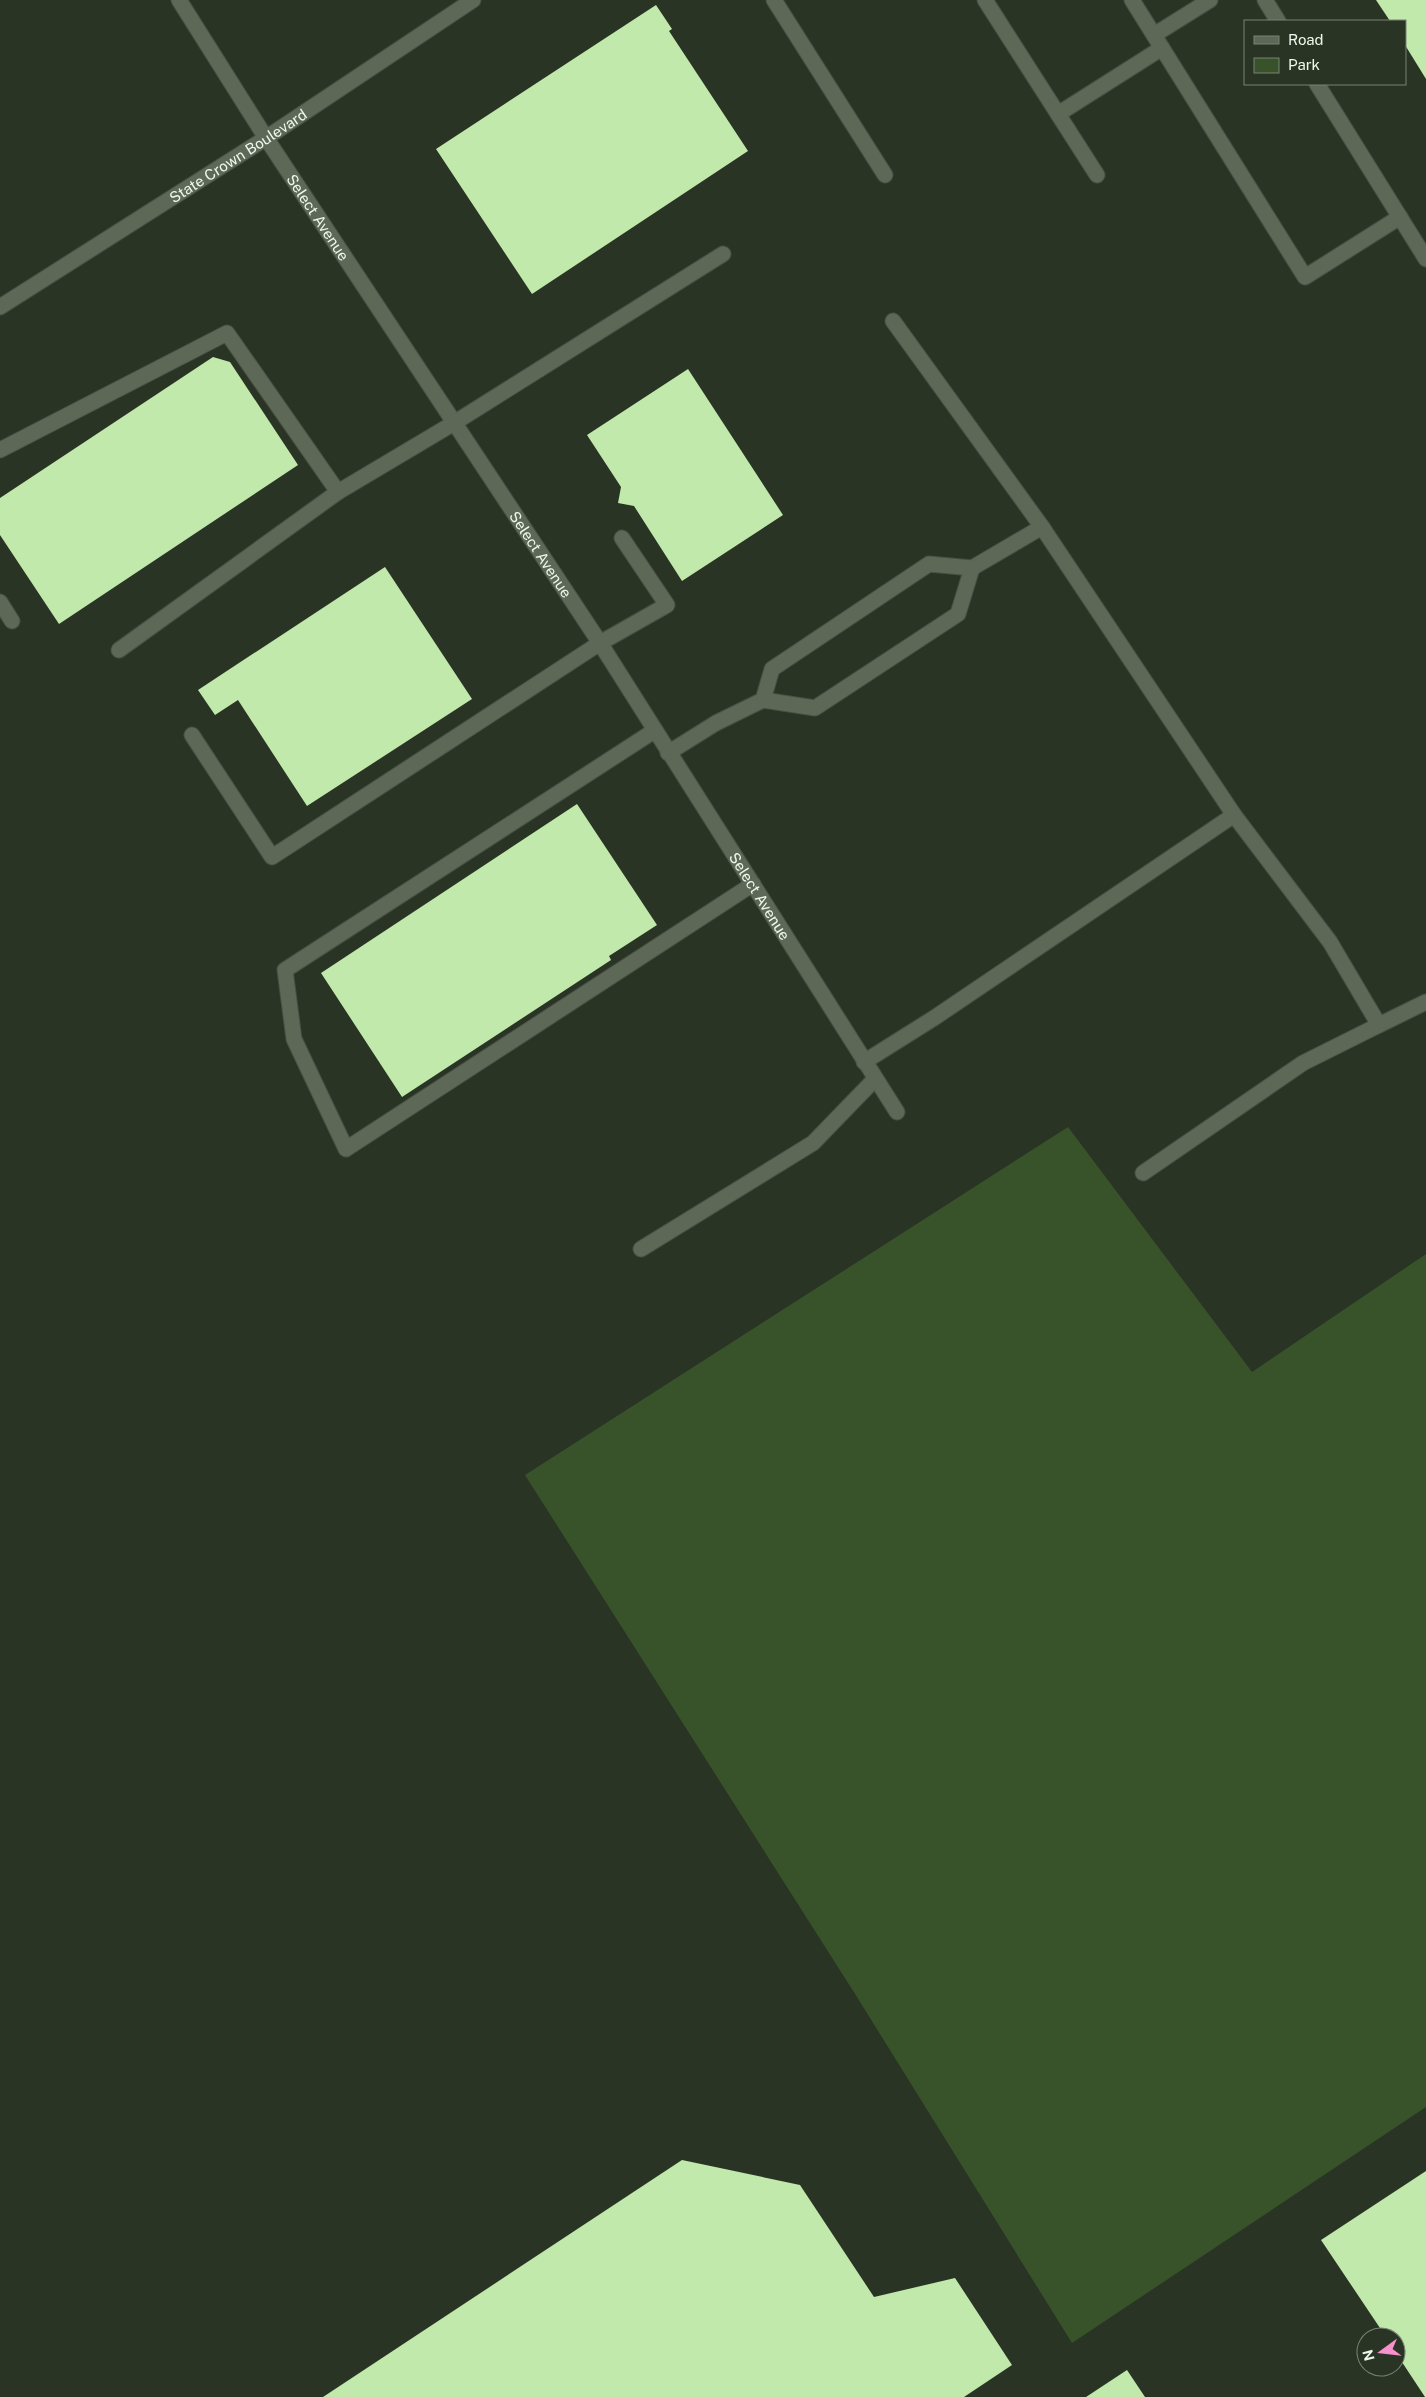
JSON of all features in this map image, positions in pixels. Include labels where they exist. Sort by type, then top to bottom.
[{"type":"street","name":"Select Avenue","points":[[179,0],[266,138],[600,643],[897,1112]]},
{"type":"street","name":"State Crown Boulevard","points":[[0,307],[266,138],[473,0]]},
{"type":"street","points":[[774,0],[885,175]]},
{"type":"street","points":[[985,0],[1097,175]]},
{"type":"street","points":[[1132,0],[1305,277],[1400,217]]},
{"type":"street","points":[[1058,114],[1158,42],[1210,0]]},
{"type":"street","points":[[1265,0],[1277,20]]},
{"type":"street","points":[[1318,85],[1426,259]]},
{"type":"street","points":[[120,650],[338,492],[454,423],[723,254]]},
{"type":"street","points":[[893,321],[1042,527],[1234,815],[1330,942],[1380,1025]]},
{"type":"street","points":[[0,450],[227,333],[338,492]]},
{"type":"street","points":[[764,700],[772,669],[929,564],[972,568],[1042,527]]},
{"type":"street","points":[[192,735],[272,857],[600,643],[667,604],[622,538]]},
{"type":"street","points":[[668,753],[716,723],[764,700],[815,708],[958,614],[972,568]]},
{"type":"street","points":[[0,602],[12,621]]},
{"type":"street","points":[[654,731],[285,970],[294,1039],[346,1149],[753,884]]},
{"type":"street","points":[[864,1062],[934,1018],[1234,815]]},
{"type":"street","points":[[1143,1173],[1303,1063],[1426,1002]]},
{"type":"street","points":[[641,1249],[813,1143],[876,1079]]},
{"type":"green space","points":[[1068,1127],[1252,1372],[1426,1254],[1426,2107],[1072,2343],[857,1997],[525,1475]]},
{"type":"building","points":[[1376,0],[1426,0],[1426,79],[1406,47],[1406,20],[1389,20]]},
{"type":"building","points":[[656,5],[672,29],[669,31],[748,151],[532,294],[436,149]]},
{"type":"building","points":[[213,357],[230,362],[298,465],[59,624],[0,535],[0,498]]},
{"type":"building","points":[[688,369],[783,515],[682,581],[634,506],[618,503],[621,487],[587,435]]},
{"type":"building","points":[[385,567],[472,699],[307,806],[238,700],[215,715],[198,690]]},
{"type":"building","points":[[577,804],[657,925],[609,956],[611,960],[402,1097],[321,973]]},
{"type":"building","points":[[682,2160],[800,2185],[874,2297],[955,2278],[1012,2365],[964,2397],[323,2397]]},
{"type":"building","points":[[1426,2171],[1426,2397],[1406,2368],[1406,2327],[1379,2327],[1321,2240]]},
{"type":"building","points":[[1127,2370],[1145,2397],[1086,2397]]}]
